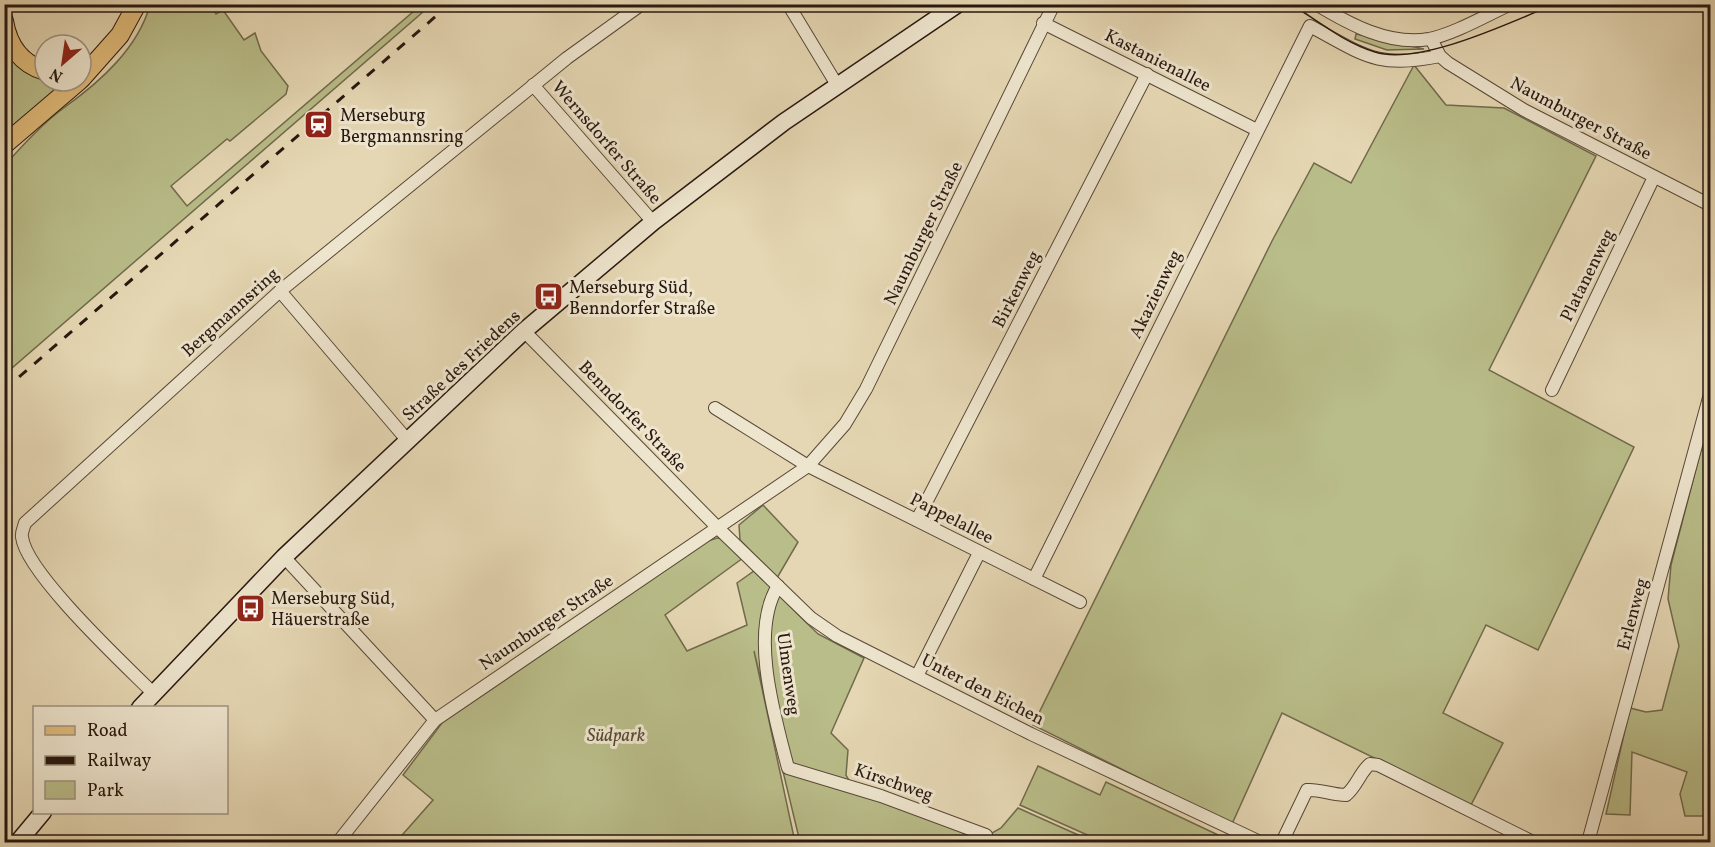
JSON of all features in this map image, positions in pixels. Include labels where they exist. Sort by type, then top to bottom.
[{"type":"main road","points":[[4,13],[5,4]]},
{"type":"main road","points":[[93,67],[120,35],[137,4]]},
{"type":"main road","points":[[4,21],[9,41],[16,52],[33,65]]},
{"type":"main road","points":[[93,64],[99,61]]},
{"type":"main road","points":[[4,145],[65,93]]},
{"type":"street","name":"Bergmannsring","points":[[153,693],[98,640],[56,592],[29,554],[22,537],[25,523],[280,291],[533,86],[642,4]]},
{"type":"street","points":[[788,4],[837,85]]},
{"type":"street","name":"Straße des Friedens","points":[[142,706],[284,557],[524,331],[652,222],[837,85],[958,4]]},
{"type":"street","name":"Naumburger Straße","points":[[338,843],[435,720],[808,466],[845,424],[866,389],[966,189],[1054,4]]},
{"type":"street","points":[[1316,4],[1345,22],[1389,37],[1411,40],[1431,39],[1511,4]]},
{"type":"street","name":"Kastanienallee","points":[[1043,23],[1257,130]]},
{"type":"street","name":"Akazienweg","points":[[1034,579],[1310,26],[1375,60],[1404,62],[1440,56]]},
{"type":"street","name":"Naumburger Straße","points":[[1431,39],[1440,56],[1456,69],[1524,110],[1710,205]]},
{"type":"street","name":"Birkenweg","points":[[917,520],[1147,74]]},
{"type":"street","name":"Wernsdorfer Straße","points":[[533,86],[652,222]]},
{"type":"street","name":"Platanenweg","points":[[1552,390],[1654,177]]},
{"type":"street","points":[[280,291],[408,441]]},
{"type":"street","name":"Benndorfer Straße","points":[[524,331],[717,527]]},
{"type":"street","name":"Erlenweg","points":[[1588,843],[1710,394]]},
{"type":"street","points":[[715,408],[808,466]]},
{"type":"street","name":"Pappelallee","points":[[808,466],[1080,602]]},
{"type":"street","name":"Unter den Eichen","points":[[717,527],[811,618],[837,636],[1260,843]]},
{"type":"street","points":[[917,676],[979,553]]},
{"type":"street","points":[[284,557],[435,720]]},
{"type":"street","name":"Ulmenweg","points":[[778,586],[768,607],[765,636],[773,702],[788,768]]},
{"type":"street","points":[[1282,843],[1307,790],[1317,789],[1332,795],[1346,795],[1355,788],[1365,768],[1370,764],[1378,765],[1533,843]]},
{"type":"street","name":"Kirschweg","points":[[788,768],[881,796],[986,835]]},
{"type":"street","points":[[18,843],[42,814]]},
{"type":"green space","points":[[150,5],[211,5],[216,14],[223,10],[244,40],[255,33],[261,51],[288,86],[286,94],[171,186],[187,206],[421,5],[431,5],[5,374],[5,165],[57,113],[83,93],[93,93],[93,85],[127,49],[144,21]]},
{"type":"green space","points":[[1356,34],[1424,49],[1387,50],[1355,39]]},
{"type":"green space","points":[[4,43],[33,66],[33,93],[52,93],[5,134]]},
{"type":"green space","points":[[1414,65],[1446,105],[1504,108],[1596,156],[1489,370],[1634,447],[1538,650],[1486,625],[1443,713],[1503,743],[1471,805],[1282,713],[1232,824],[1033,725],[1272,241],[1314,163],[1351,183]]},
{"type":"green space","points":[[1710,415],[1710,816],[1685,816],[1680,794],[1687,772],[1632,752],[1630,815],[1606,814],[1630,708],[1646,712],[1662,710],[1679,646],[1668,599],[1671,565]]},
{"type":"green space","points":[[763,505],[798,542],[777,578],[740,540],[739,525]]},
{"type":"green space","name":"Südpark","points":[[717,538],[724,539],[743,558],[665,615],[687,651],[747,625],[737,583],[754,571],[818,634],[864,658],[831,733],[848,750],[846,775],[854,789],[925,811],[978,841],[1001,828],[1018,808],[1094,842],[800,842],[754,651],[795,842],[396,842],[433,800],[403,775],[442,723],[708,541]]},
{"type":"green space","points":[[1038,766],[1100,795],[1106,782],[1233,842],[1103,842],[1020,805]]},
{"type":"tram line","points":[[1291,4],[1353,43],[1375,52],[1394,55],[1440,48],[1491,31],[1555,4]]},
{"type":"railway","points":[[4,390],[450,4]]},
{"type":"place","name":"Merseburg Bergmannsring","points":[[319,125]]},
{"type":"place","name":"Merseburg Süd, Benndorfer Straße","points":[[548,297]]},
{"type":"place","name":"Merseburg Süd, Häuerstraße","points":[[250,608]]}]
